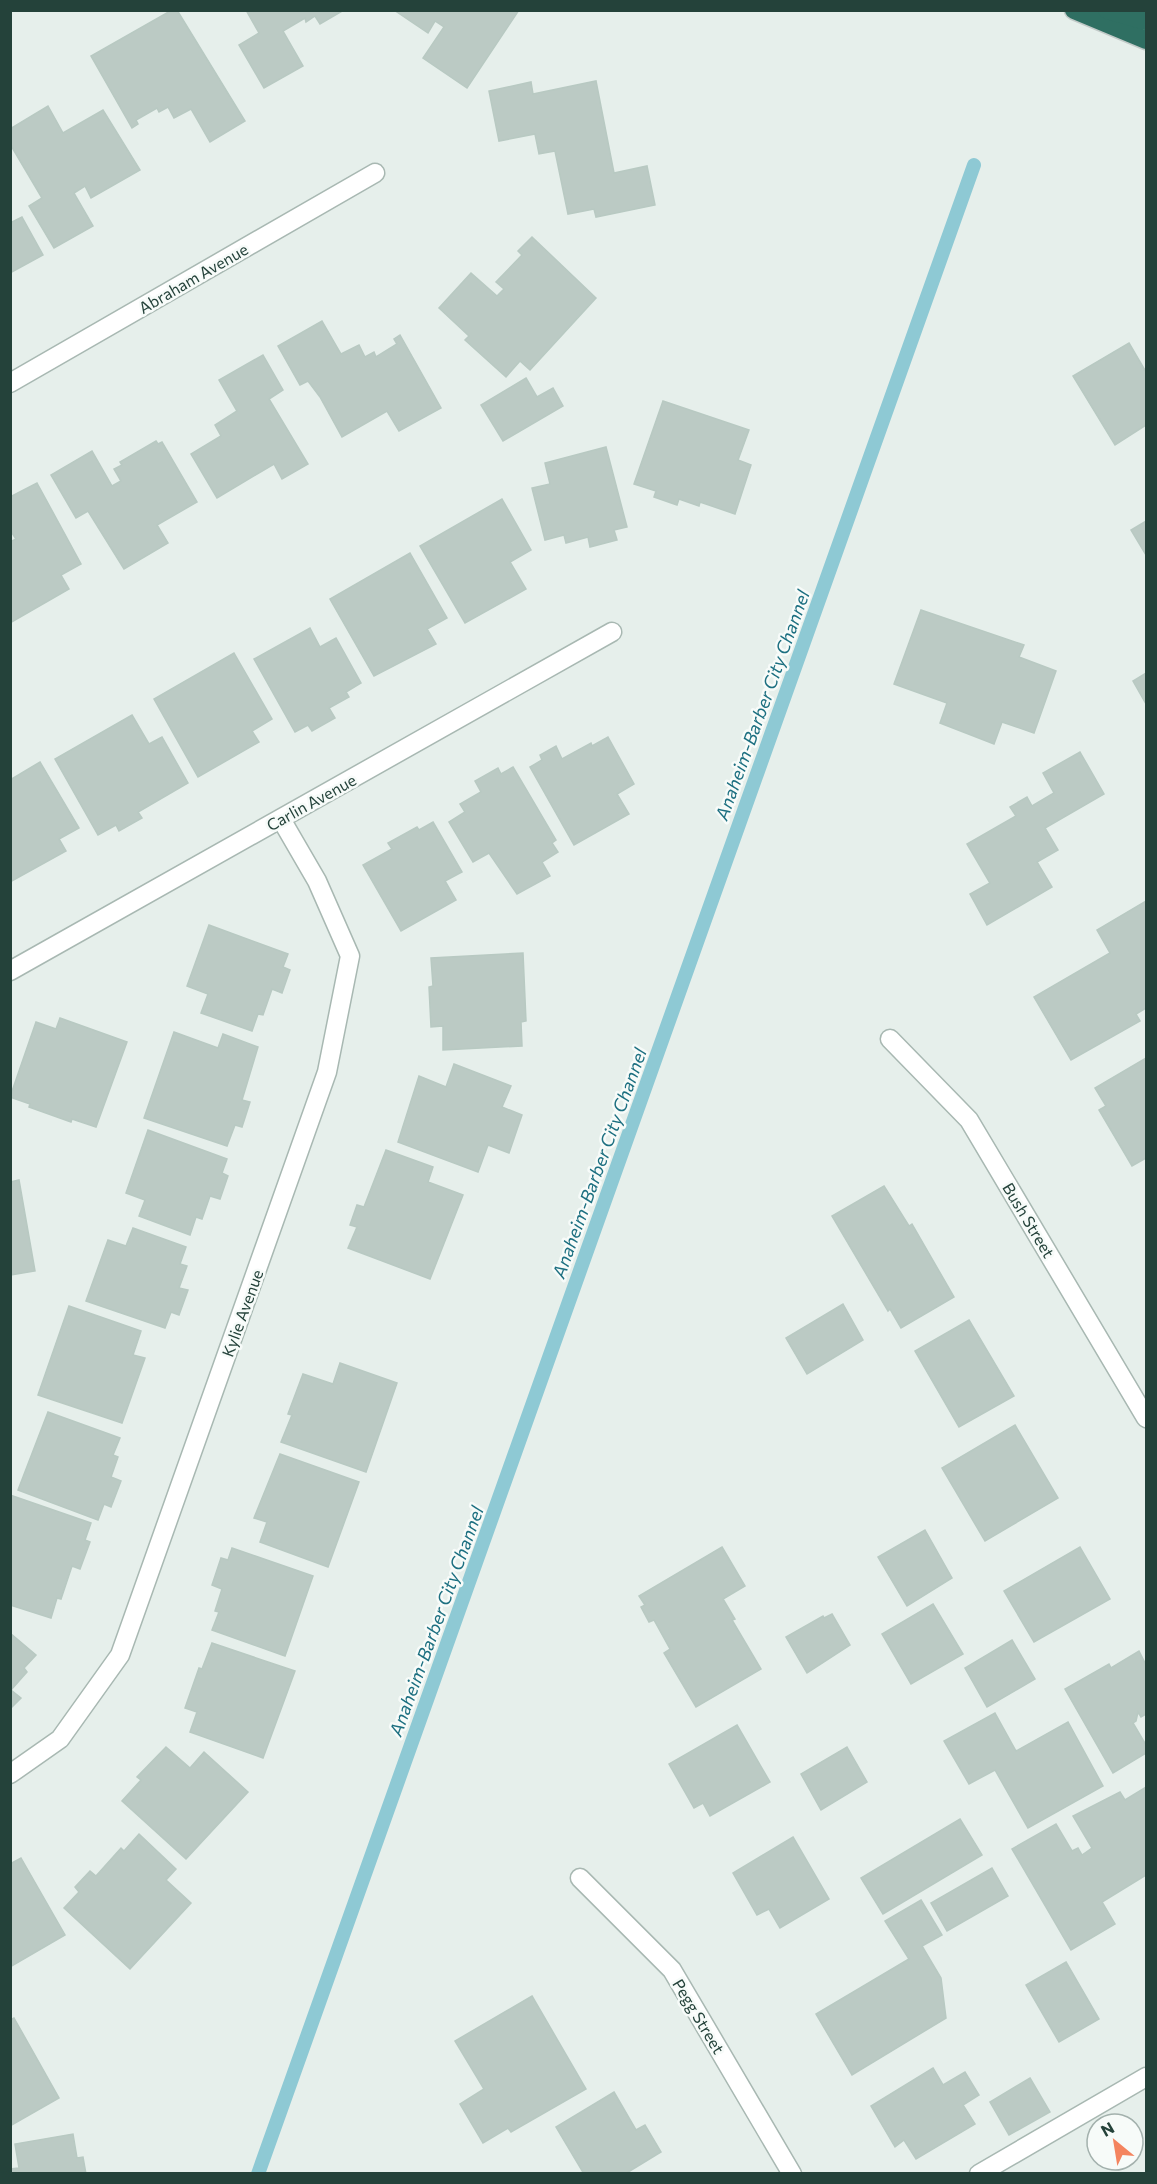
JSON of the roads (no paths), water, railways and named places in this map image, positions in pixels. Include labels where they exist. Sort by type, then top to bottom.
[{"type":"highway","points":[[1074,10],[1146,40]]},
{"type":"highway","points":[[1107,10],[1146,21]]},
{"type":"street","name":"Abraham Avenue","points":[[10,383],[375,173]]},
{"type":"street","name":"Carlin Avenue","points":[[10,971],[612,632]]},
{"type":"street","name":"Kylie Avenue","points":[[10,1773],[60,1739],[120,1655],[327,1072],[350,956],[317,881],[281,819]]},
{"type":"street","name":"Bush Street","points":[[890,1039],[969,1120],[1146,1418]]},
{"type":"street","name":"Pegg Street","points":[[580,1878],[672,1970],[792,2174]]},
{"type":"street","points":[[979,2174],[1146,2077]]},
{"type":"waterway","name":"Anaheim-Barber City Channel","points":[[258,2174],[974,165]]}]
